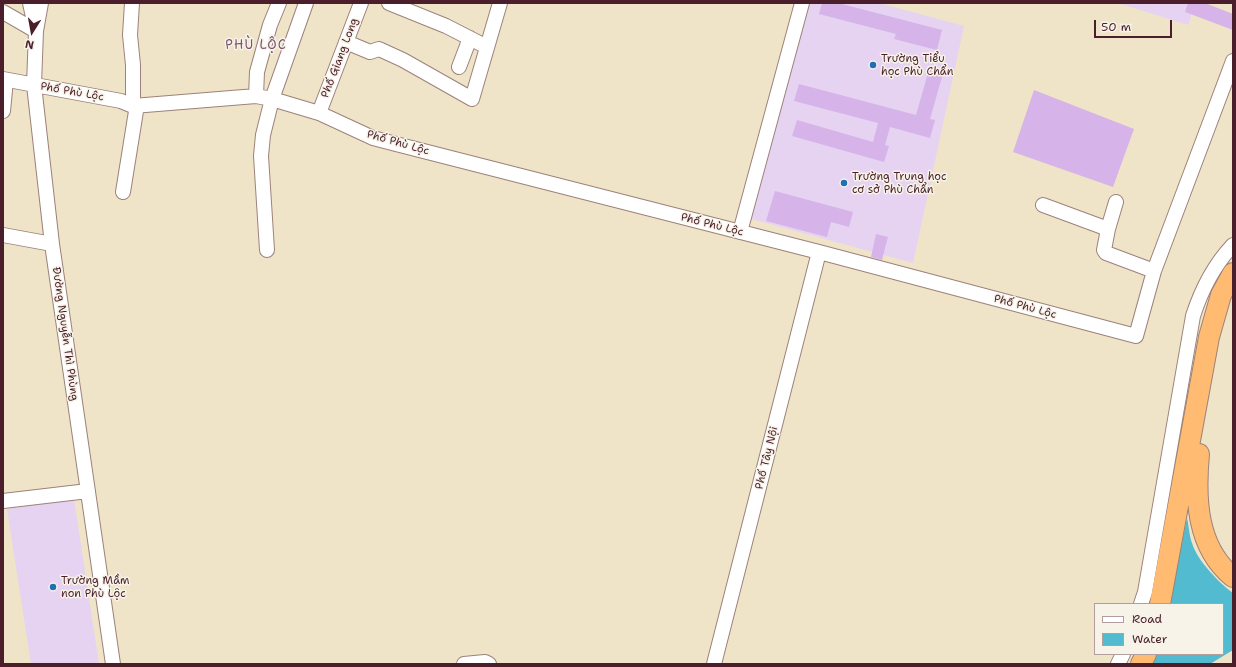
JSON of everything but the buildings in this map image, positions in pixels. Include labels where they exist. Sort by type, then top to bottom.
[{"type":"highway","points":[[1160,603],[1209,337],[1221,295],[1233,273]]},
{"type":"highway","points":[[1233,298],[1210,384],[1199,448],[1197,495],[1201,526],[1208,546],[1220,565],[1233,577]]},
{"type":"highway","points":[[1141,664],[1146,655]]},
{"type":"street","name":"Đường Nguyễn Thì Phùng","points":[[30,3],[36,31],[34,85],[52,244],[113,664]]},
{"type":"street","points":[[3,12],[36,31],[41,3]]},
{"type":"street","points":[[123,192],[135,105],[130,35],[130,14],[132,3]]},
{"type":"street","points":[[256,96],[257,72],[270,24],[279,3]]},
{"type":"street","points":[[267,250],[261,156],[263,135],[272,99],[306,3]]},
{"type":"street","name":"Phố Giang Long","points":[[318,112],[361,3]]},
{"type":"street","points":[[389,3],[446,26],[487,47]]},
{"type":"street","points":[[346,42],[370,52],[379,49],[402,60],[472,99],[500,3]]},
{"type":"street","points":[[740,232],[802,3]]},
{"type":"street","points":[[459,66],[470,38]]},
{"type":"street","name":"Phố Phù Lộc","points":[[4,80],[121,101],[135,105],[256,96],[272,99],[318,112],[373,138],[819,252],[1136,336],[1154,271],[1233,62]]},
{"type":"street","points":[[3,111],[4,80]]},
{"type":"street","points":[[1116,202],[1104,246],[1105,252],[1154,271]]},
{"type":"street","points":[[1042,205],[1108,229]]},
{"type":"street","points":[[3,235],[52,244]]},
{"type":"street","points":[[1141,603],[1193,316],[1198,299],[1205,284],[1233,245]]},
{"type":"street","name":"Phố Tây Nội","points":[[714,664],[819,252]]},
{"type":"street","points":[[3,501],[88,491]]},
{"type":"street","points":[[1118,664],[1122,655]]},
{"type":"street","points":[[464,664],[485,662],[489,664]]},
{"type":"shaded area","points":[[808,3],[879,3],[964,26],[913,263],[748,218]]},
{"type":"shaded area","points":[[1118,3],[1196,3],[1188,25]]},
{"type":"shaded area","name":"Trường Mầm non Phù Lộc","points":[[74,499],[99,664],[31,664],[7,509]]},
{"type":"water","points":[[1187,518],[1191,540],[1198,556],[1215,577],[1233,593],[1233,650],[1210,664],[1152,664],[1156,655],[1224,655],[1224,603],[1169,603]]},
{"type":"place","name":"Trường Tiểu học Phù Chẩn","points":[[873,65]]},
{"type":"place","name":"Trường Trung học cơ sở Phù Chẩn","points":[[844,183]]},
{"type":"place","name":"Trường Mầm non Phù Lộc","points":[[53,587]]},
{"type":"district","name":"PHÙ LỘC","points":[[256,46]]}]
